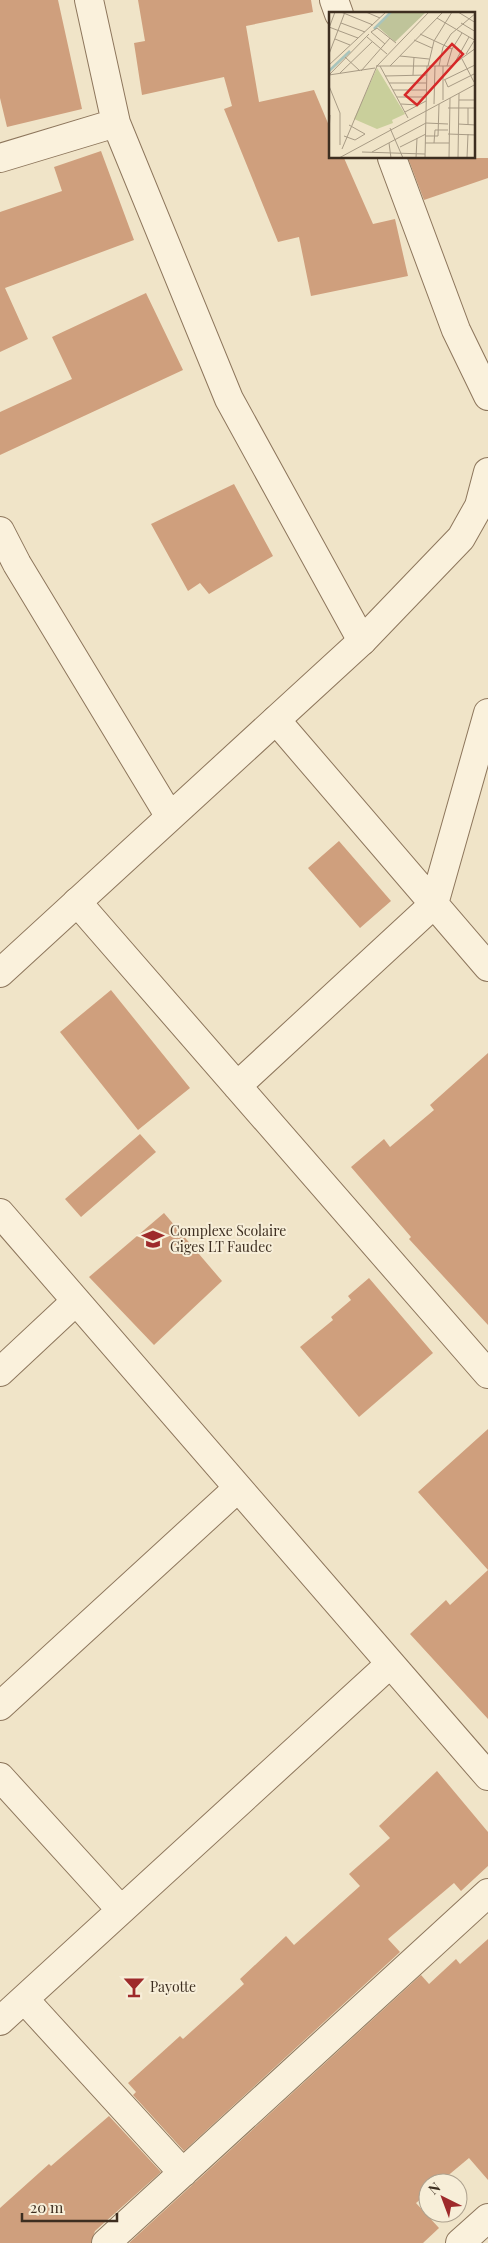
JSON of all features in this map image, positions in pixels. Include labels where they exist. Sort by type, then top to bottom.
[{"type":"street","points":[[89,0],[116,123],[229,399],[362,641]]},
{"type":"street","points":[[334,0],[338,12]]},
{"type":"street","points":[[0,158],[116,123]]},
{"type":"street","points":[[392,159],[456,330],[488,396]]},
{"type":"street","points":[[0,973],[362,641],[461,538],[479,506],[488,472]]},
{"type":"street","points":[[0,531],[17,564],[170,817]]},
{"type":"street","points":[[237,1086],[434,904],[488,713]]},
{"type":"street","points":[[276,720],[488,966]]},
{"type":"street","points":[[77,902],[488,1374]]},
{"type":"street","points":[[0,1213],[488,1776]]},
{"type":"street","points":[[0,1372],[76,1301]]},
{"type":"street","points":[[0,1706],[238,1488]]},
{"type":"street","points":[[0,2021],[390,1664]]},
{"type":"street","points":[[0,1777],[122,1910]]},
{"type":"street","points":[[106,2243],[488,1893]]},
{"type":"street","points":[[24,1999],[183,2172]]},
{"type":"street","points":[[460,2243],[488,2218]]},
{"type":"building","points":[[0,0],[58,0],[82,109],[7,127],[0,98]]},
{"type":"building","points":[[138,0],[311,0],[313,12],[246,26],[259,102],[314,90],[329,126],[329,159],[344,159],[373,224],[395,219],[408,276],[311,296],[299,237],[278,242],[224,109],[232,106],[224,77],[142,95],[134,43],[145,41]]},
{"type":"building","points":[[101,151],[134,240],[5,288],[28,339],[0,352],[0,212],[62,191],[54,167]]},
{"type":"building","points":[[488,158],[488,178],[424,200],[408,159]]},
{"type":"building","points":[[146,293],[183,370],[0,455],[0,412],[72,379],[52,337]]},
{"type":"building","points":[[234,484],[273,556],[209,594],[200,583],[188,591],[151,524]]},
{"type":"building","points":[[339,841],[391,901],[360,928],[308,868]]},
{"type":"building","points":[[111,990],[190,1088],[138,1130],[60,1032]]},
{"type":"building","points":[[488,1053],[488,1325],[409,1239],[411,1237],[351,1167],[384,1139],[390,1147],[434,1110],[430,1105]]},
{"type":"building","points":[[140,1134],[156,1152],[81,1217],[65,1199]]},
{"type":"building","points":[[164,1213],[222,1281],[154,1345],[89,1277]]},
{"type":"building","points":[[369,1278],[433,1353],[359,1417],[300,1347],[333,1320],[331,1317],[351,1300],[348,1296]]},
{"type":"building","points":[[488,1429],[488,1570],[418,1492]]},
{"type":"building","points":[[488,1570],[488,1719],[410,1634],[446,1600],[450,1605]]},
{"type":"building","points":[[437,1771],[488,1832],[488,1866],[461,1891],[454,1883],[388,1939],[400,1952],[184,2151],[133,2095],[136,2092],[128,2083],[180,2036],[183,2039],[244,1984],[240,1979],[286,1936],[294,1945],[360,1886],[349,1874],[390,1838],[379,1826]]},
{"type":"building","points":[[488,1939],[488,2180],[469,2158],[451,2173],[418,2173],[418,2201],[416,2203],[418,2205],[418,2223],[434,2223],[439,2228],[423,2243],[129,2243],[421,1975],[429,1984],[456,1959],[460,1964]]},
{"type":"building","points":[[109,2116],[161,2172],[95,2231],[91,2243],[0,2243],[0,2208],[49,2164],[51,2166]]},
{"type":"place","name":"Complexe Scolaire Giges LT Faudec","points":[[153,1239]]},
{"type":"place","name":"Payotte","points":[[134,1987]]}]
